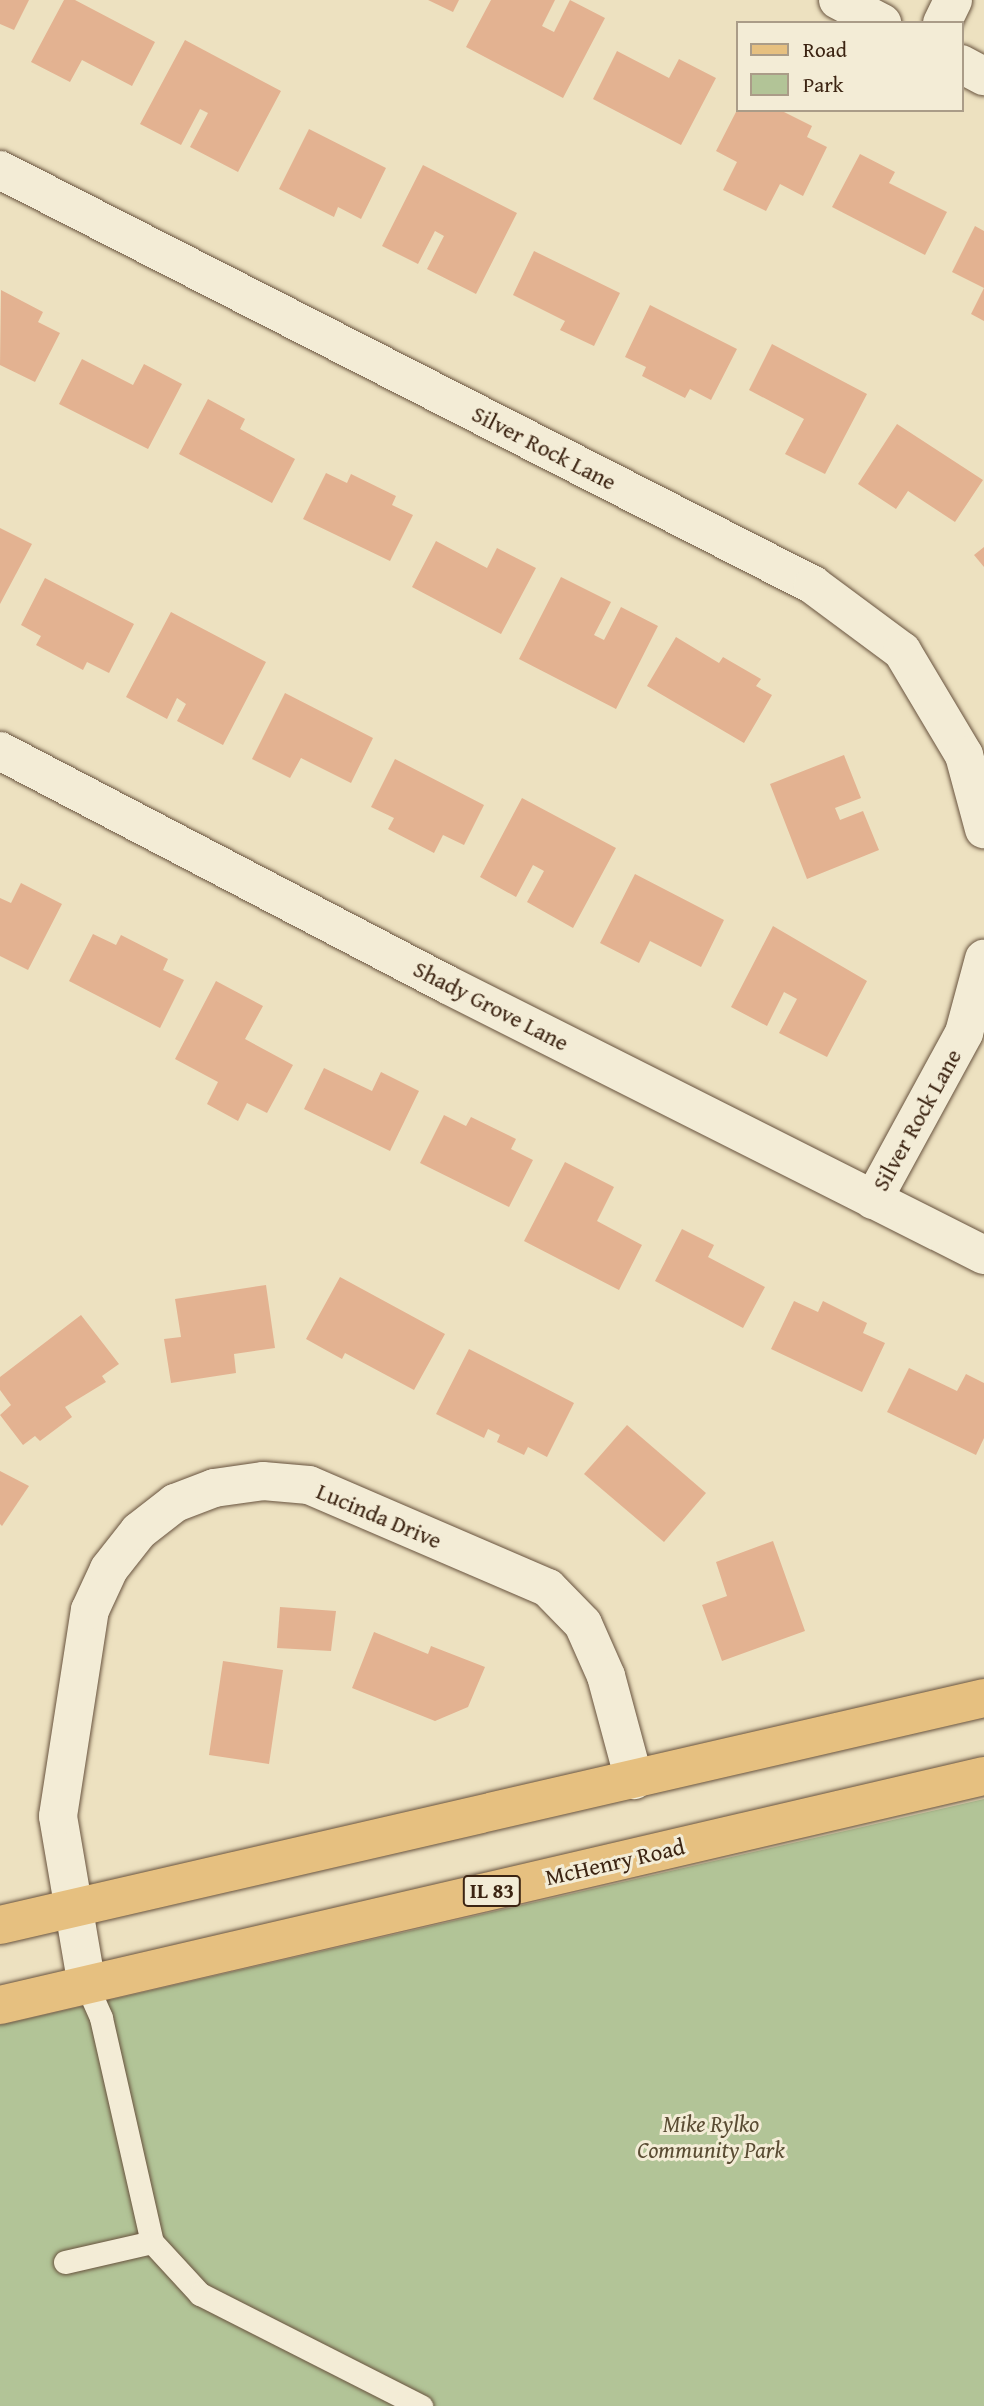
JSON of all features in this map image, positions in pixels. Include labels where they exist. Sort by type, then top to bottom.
[{"type":"main road","points":[[0,1925],[984,1698]]},
{"type":"main road","name":"McHenry Road","points":[[0,2006],[984,1776]]},
{"type":"street","points":[[838,0],[878,21]]},
{"type":"street","points":[[943,21],[953,0]]},
{"type":"street","points":[[963,65],[984,76]]},
{"type":"street","name":"Silver Rock Lane","points":[[0,170],[813,585],[902,651],[964,754],[984,830]]},
{"type":"street","name":"Shady Grove Lane","points":[[0,751],[984,1255]]},
{"type":"street","name":"Silver Rock Lane","points":[[873,1200],[964,1033],[984,959]]},
{"type":"street","name":"Lucinda Drive","points":[[88,1986],[58,1816],[90,1610],[109,1569],[139,1531],[175,1503],[214,1488],[263,1481],[309,1485],[548,1588],[583,1624],[606,1676],[634,1780]]},
{"type":"lane","points":[[88,1986],[100,2018],[152,2242],[200,2294],[421,2406]]},
{"type":"lane","points":[[65,2262],[152,2242]]},
{"type":"green space","name":"Mike Rylko Community Park","points":[[984,1799],[984,2406],[0,2406],[0,2025]]},
{"type":"building","points":[[0,0],[29,0],[14,30],[0,24]]},
{"type":"building","points":[[64,0],[75,0],[155,42],[132,86],[82,60],[70,82],[31,62]]},
{"type":"building","points":[[428,0],[459,0],[453,12]]},
{"type":"building","points":[[491,0],[555,0],[542,26],[554,32],[570,0],[605,18],[563,98],[466,47]]},
{"type":"building","points":[[185,40],[281,91],[238,172],[190,147],[208,113],[200,109],[181,145],[140,124]]},
{"type":"building","points":[[617,51],[669,78],[679,59],[716,78],[681,145],[593,99]]},
{"type":"building","points":[[736,112],[784,112],[812,126],[807,137],[827,147],[803,196],[780,184],[766,211],[723,190],[737,162],[716,151]]},
{"type":"building","points":[[309,129],[386,168],[361,219],[338,207],[334,217],[279,189]]},
{"type":"building","points":[[860,154],[895,172],[889,183],[947,212],[925,255],[832,207]]},
{"type":"building","points":[[423,165],[517,213],[476,294],[427,269],[444,236],[435,231],[418,264],[382,246]]},
{"type":"building","points":[[975,226],[984,231],[984,288],[952,272]]},
{"type":"building","points":[[534,251],[620,293],[594,346],[560,330],[565,321],[513,295]]},
{"type":"building","points":[[984,288],[984,321],[971,314]]},
{"type":"building","points":[[1,290],[43,312],[38,322],[60,333],[35,382],[0,365]]},
{"type":"building","points":[[650,305],[737,349],[711,400],[690,389],[685,398],[642,376],[646,367],[625,357]]},
{"type":"building","points":[[772,344],[867,394],[825,474],[785,454],[804,419],[749,390]]},
{"type":"building","points":[[82,359],[133,385],[144,364],[182,384],[148,449],[59,404]]},
{"type":"building","points":[[208,399],[245,419],[240,429],[295,459],[272,503],[179,454]]},
{"type":"building","points":[[897,424],[983,480],[955,522],[908,491],[896,509],[858,484]]},
{"type":"building","points":[[326,473],[347,483],[351,474],[396,496],[392,505],[413,515],[390,561],[303,519]]},
{"type":"building","points":[[0,528],[32,544],[0,604]]},
{"type":"building","points":[[436,541],[487,568],[497,548],[536,568],[501,634],[412,587]]},
{"type":"building","points":[[984,547],[984,567],[974,555]]},
{"type":"building","points":[[561,577],[611,602],[594,635],[604,640],[621,607],[658,626],[616,709],[519,659]]},
{"type":"building","points":[[45,578],[134,624],[109,673],[87,662],[83,670],[36,645],[41,636],[21,625]]},
{"type":"building","points":[[171,612],[266,662],[223,745],[177,721],[186,704],[177,698],[167,719],[126,697]]},
{"type":"building","points":[[676,637],[719,663],[723,657],[761,679],[756,686],[772,695],[744,743],[647,686]]},
{"type":"building","points":[[285,693],[373,738],[351,783],[301,758],[290,778],[252,759]]},
{"type":"building","points":[[844,755],[861,798],[835,808],[840,820],[863,811],[879,850],[807,879],[770,784]]},
{"type":"building","points":[[395,759],[484,805],[464,845],[443,835],[434,853],[388,829],[394,818],[371,807]]},
{"type":"building","points":[[522,798],[616,848],[573,928],[527,902],[544,871],[533,865],[516,897],[480,877]]},
{"type":"building","points":[[635,874],[724,920],[701,967],[650,941],[639,963],[600,943]]},
{"type":"building","points":[[21,883],[62,904],[28,970],[0,956],[0,898],[11,903]]},
{"type":"building","points":[[773,926],[867,981],[827,1057],[779,1033],[797,999],[784,992],[767,1026],[731,1007]]},
{"type":"building","points":[[93,934],[116,945],[121,935],[168,959],[163,970],[184,980],[160,1028],[69,981]]},
{"type":"building","points":[[216,981],[263,1006],[245,1039],[293,1065],[267,1113],[247,1103],[238,1121],[207,1104],[218,1082],[175,1059]]},
{"type":"building","points":[[324,1068],[372,1091],[381,1072],[419,1091],[390,1151],[304,1109]]},
{"type":"building","points":[[444,1115],[466,1126],[471,1117],[516,1139],[511,1149],[533,1160],[509,1207],[420,1163]]},
{"type":"building","points":[[565,1162],[614,1187],[597,1221],[642,1245],[619,1290],[524,1241]]},
{"type":"building","points":[[682,1229],[714,1245],[708,1257],[765,1287],[743,1328],[655,1281]]},
{"type":"building","points":[[340,1277],[445,1334],[414,1390],[345,1353],[342,1359],[306,1339]]},
{"type":"building","points":[[266,1285],[275,1348],[234,1354],[236,1373],[171,1383],[164,1339],[181,1337],[175,1299]]},
{"type":"building","points":[[794,1301],[818,1312],[823,1301],[867,1323],[863,1333],[885,1343],[862,1392],[771,1349]]},
{"type":"building","points":[[81,1315],[119,1364],[102,1376],[106,1382],[65,1407],[72,1417],[40,1441],[35,1436],[23,1445],[0,1415],[11,1405],[0,1390],[0,1377]]},
{"type":"building","points":[[469,1349],[574,1403],[547,1457],[528,1447],[524,1455],[497,1442],[500,1435],[488,1429],[484,1438],[436,1414]]},
{"type":"building","points":[[909,1368],[957,1391],[966,1374],[984,1383],[984,1438],[976,1455],[887,1412]]},
{"type":"building","points":[[627,1425],[706,1493],[664,1542],[584,1474]]},
{"type":"building","points":[[0,1471],[29,1486],[2,1526],[0,1524]]},
{"type":"building","points":[[773,1541],[805,1631],[722,1661],[702,1605],[727,1596],[716,1562]]},
{"type":"building","points":[[280,1607],[336,1611],[331,1651],[277,1648]]},
{"type":"building","points":[[374,1632],[428,1654],[431,1646],[485,1667],[468,1707],[435,1721],[352,1688]]},
{"type":"building","points":[[223,1661],[283,1670],[269,1764],[209,1755]]}]
